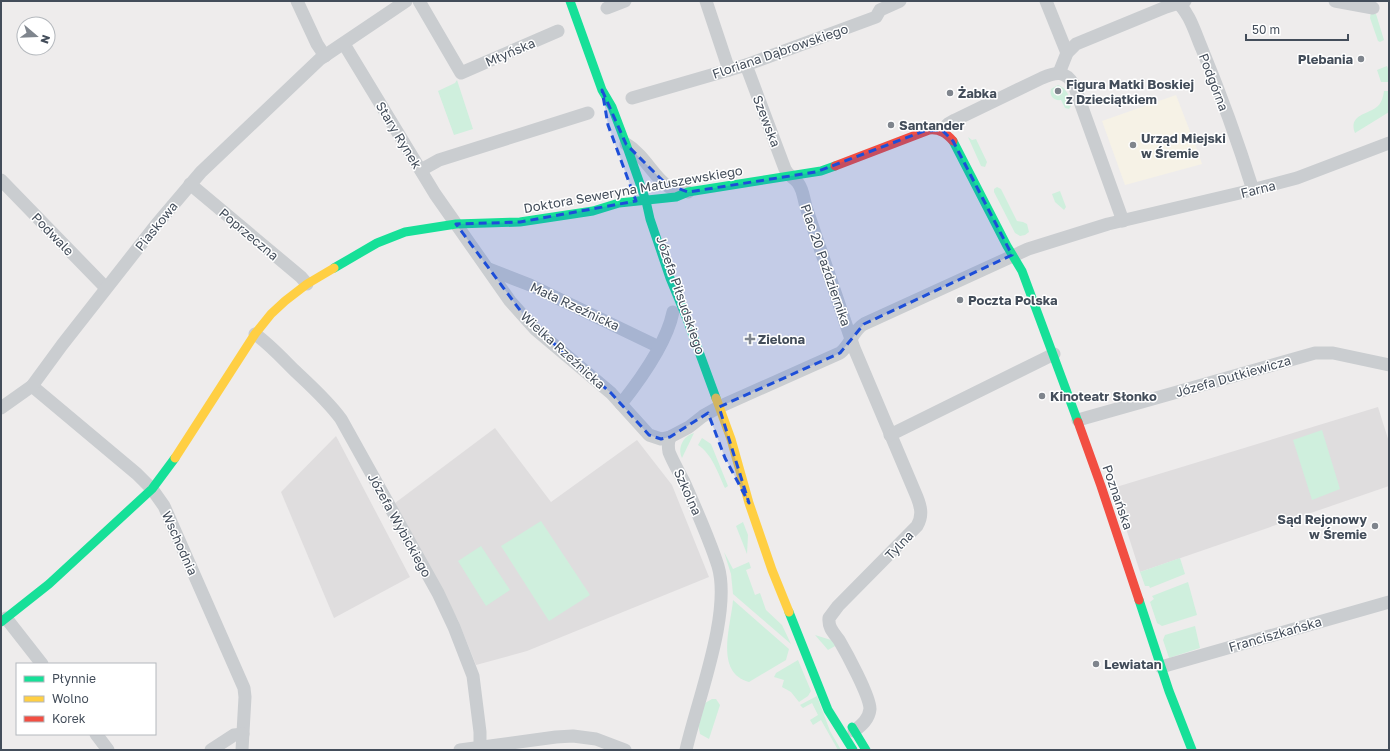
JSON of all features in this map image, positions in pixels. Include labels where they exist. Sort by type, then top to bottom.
[{"type":"street","points":[[297,1],[320,49],[325,56],[406,1]]},
{"type":"street","name":"Młyńska","points":[[419,1],[461,73],[558,32]]},
{"type":"street","name":"Józefa Piłsudskiego","points":[[570,1],[602,90],[612,107],[626,144],[646,201],[650,220],[670,278],[688,319],[711,412],[731,439],[749,503],[772,570],[803,644],[828,710],[853,750]]},
{"type":"street","points":[[607,8],[625,1]]},
{"type":"street","points":[[706,1],[729,70]]},
{"type":"street","name":"Floriana Dąbrowskiego","points":[[632,98],[746,65],[876,17],[880,10],[900,1]]},
{"type":"street","points":[[1046,1],[1067,53]]},
{"type":"street","points":[[1335,1],[1373,8]]},
{"type":"street","points":[[1059,73],[1067,53],[1076,44],[1180,2]]},
{"type":"street","name":"Podgórna","points":[[1180,2],[1188,15],[1210,69],[1253,190]]},
{"type":"street","name":"Stary Rynek","points":[[344,44],[440,201],[456,224]]},
{"type":"street","name":"Piaskowa","points":[[1,408],[32,386],[106,288],[190,184],[209,164],[325,56]]},
{"type":"street","name":"Szewska","points":[[746,65],[789,176]]},
{"type":"street","points":[[942,130],[948,124],[962,116],[1050,75],[1059,73],[1068,77],[1074,85],[1123,220]]},
{"type":"street","name":"Józefa Piłsudskiego","points":[[602,90],[606,118]]},
{"type":"street","points":[[421,170],[439,160],[588,113]]},
{"type":"street","points":[[789,176],[821,171],[928,129],[942,130],[953,141],[1012,255]]},
{"type":"street","name":"Farna","points":[[1123,220],[1253,190],[1306,176],[1389,143]]},
{"type":"street","points":[[626,144],[639,153],[666,184],[674,189],[688,192]]},
{"type":"street","name":"Doktora Seweryna Matuszewskiego","points":[[3,620],[49,584],[152,489],[175,458],[255,334],[282,304],[307,284],[340,264],[388,238],[413,230],[456,224],[520,222],[593,211],[619,203],[636,205],[646,201],[676,197],[688,192],[789,176]]},
{"type":"street","name":"Plac 20 Października","points":[[789,176],[800,186],[851,338]]},
{"type":"street","name":"Podwale","points":[[1,180],[106,288]]},
{"type":"street","name":"Poprzeczna","points":[[190,184],[301,277],[307,284]]},
{"type":"street","points":[[632,192],[636,205]]},
{"type":"street","name":"Plac 20 Października","points":[[851,338],[856,330],[864,324],[1028,248],[1123,220]]},
{"type":"street","name":"Józefa Piłsudskiego","points":[[642,222],[678,326]]},
{"type":"street","name":"Wielka Rzeźnicka","points":[[456,224],[489,269],[505,294],[528,321],[551,343],[605,388],[649,435],[661,439],[670,437]]},
{"type":"street","name":"Poznańska","points":[[1012,255],[1022,271],[1054,354],[1104,494],[1161,667],[1192,750]]},
{"type":"street","name":"Mała Rzeźnicka","points":[[489,269],[530,285],[659,347]]},
{"type":"street","points":[[621,404],[639,379],[659,347],[668,329],[670,305]]},
{"type":"street","name":"Józefa Wybickiego","points":[[255,334],[330,405],[341,419],[435,587],[454,627],[473,676],[481,749]]},
{"type":"street","points":[[670,437],[689,427],[696,420],[711,412],[840,353],[844,350],[851,338]]},
{"type":"street","name":"Tylna","points":[[851,338],[917,497],[921,511],[920,522],[914,530],[838,606],[829,618],[830,628],[843,648],[869,704],[869,713],[865,720],[854,731]]},
{"type":"street","name":"Józefa Dutkiewicza","points":[[1078,420],[1315,353],[1334,353],[1389,365]]},
{"type":"street","points":[[890,435],[1054,354]]},
{"type":"street","name":"Wschodnia","points":[[32,386],[138,474],[152,489],[164,506],[242,683],[245,697],[242,750]]},
{"type":"street","name":"Szkolna","points":[[670,437],[668,444],[670,453],[713,551],[721,583],[720,609],[716,635],[686,750]]},
{"type":"street","name":"Józefa Piłsudskiego","points":[[728,464],[749,503]]},
{"type":"street","name":"Franciszkańska","points":[[1161,667],[1389,602]]},
{"type":"street","points":[[3,620],[41,663]]},
{"type":"street","name":"Józefa Piłsudskiego","points":[[803,644],[830,690]]},
{"type":"street","points":[[846,717],[866,750]]},
{"type":"street","points":[[211,750],[234,735],[243,734]]},
{"type":"street","points":[[97,735],[108,750]]},
{"type":"street","points":[[460,750],[481,749],[556,737],[573,736],[596,739],[625,750]]},
{"type":"highlighted area","points":[[602,90],[626,144],[666,184],[688,192],[816,172],[924,131],[942,130],[953,141],[1012,255],[864,324],[840,353],[719,407],[749,503],[725,458],[708,413],[670,437],[661,439],[649,435],[611,393],[528,321],[456,224],[520,222],[636,201],[608,125]]},
{"type":"shaded area","points":[[1176,95],[1202,164],[1125,185],[1102,121]]},
{"type":"shaded area","points":[[1378,407],[1389,442],[1389,486],[1140,572],[1113,488]]},
{"type":"shaded area","points":[[495,428],[551,502],[637,440],[672,485],[709,577],[527,651],[476,665],[458,620],[395,503]]},
{"type":"shaded area","points":[[336,436],[410,577],[334,618],[281,492]]},
{"type":"green space","points":[[1371,12],[1376,14],[1384,40],[1380,42],[1378,41],[1370,18]]},
{"type":"green space","points":[[1387,66],[1389,71],[1389,82],[1381,82],[1377,70]]},
{"type":"green space","points":[[457,80],[473,129],[454,135],[438,91],[455,83]]},
{"type":"green space","points":[[1058,85],[1066,90],[1069,96],[1071,106],[1069,109],[1065,108],[1061,100],[1056,100],[1051,96],[1051,89]]},
{"type":"green space","points":[[1384,91],[1389,91],[1389,112],[1355,133],[1354,122],[1360,116],[1378,106]]},
{"type":"green space","points":[[968,137],[972,140],[976,139],[987,162],[985,167],[981,166]]},
{"type":"green space","points":[[997,187],[1001,189],[1017,221],[1027,224],[1029,232],[1025,235],[1020,236],[1015,233],[994,192],[994,189]]},
{"type":"green space","points":[[1060,191],[1066,207],[1064,210],[1055,202],[1052,194]]},
{"type":"green space","points":[[1322,430],[1340,489],[1312,500],[1293,440]]},
{"type":"green space","points":[[694,433],[682,458],[680,450],[682,443],[687,437]]},
{"type":"green space","points":[[702,438],[711,444],[728,486],[725,488],[711,459],[698,445]]},
{"type":"green space","points":[[541,521],[590,595],[549,621],[501,546]]},
{"type":"green space","points":[[743,522],[748,535],[747,554],[736,526]]},
{"type":"green space","points":[[481,546],[510,590],[486,606],[458,561]]},
{"type":"green space","points":[[724,552],[733,569],[749,562],[751,568],[746,570],[755,595],[760,593],[766,610],[782,625],[791,644],[733,594],[731,574]]},
{"type":"green space","points":[[1180,558],[1185,574],[1150,588],[1149,586],[1145,586],[1140,572]]},
{"type":"green space","points":[[1188,582],[1197,615],[1162,626],[1157,623],[1150,602],[1154,599],[1152,596]]},
{"type":"green space","points":[[733,600],[789,649],[786,660],[749,682],[738,677],[731,669],[728,659],[728,635]]},
{"type":"green space","points":[[1195,626],[1200,648],[1169,658],[1163,640],[1165,635]]},
{"type":"green space","points":[[815,635],[831,640],[837,645],[828,650]]},
{"type":"green space","points":[[798,660],[811,691],[808,696],[799,702],[791,692],[782,687],[784,680],[774,677],[776,673]]},
{"type":"green space","points":[[817,696],[830,731],[841,750],[838,750],[821,720],[813,725],[810,720],[818,715],[812,703],[803,708],[800,705]]},
{"type":"green space","points":[[712,699],[716,699],[720,705],[709,739],[700,734],[698,724],[705,703]]},
{"type":"traffic: fast","points":[[570,1],[602,90],[612,107],[626,144],[646,201],[650,219],[670,278],[716,398]]},
{"type":"traffic: fast","points":[[953,141],[1007,246],[1022,271],[1078,422]]},
{"type":"traffic: fast","points":[[334,268],[377,243],[405,232],[456,224],[520,222],[593,211],[619,203],[676,197],[688,192],[821,171],[835,166]]},
{"type":"traffic: fast","points":[[1,622],[49,584],[152,489],[175,458]]},
{"type":"traffic: fast","points":[[1139,600],[1169,691],[1192,750]]},
{"type":"traffic: fast","points":[[789,612],[828,710],[853,750]]},
{"type":"traffic: fast","points":[[852,727],[866,750]]},
{"type":"traffic: slow","points":[[175,458],[255,334],[271,314],[307,284],[334,268]]},
{"type":"traffic: slow","points":[[716,398],[731,439],[749,503],[772,570],[789,612]]},
{"type":"traffic: jam","points":[[835,166],[929,130],[942,132],[953,141]]},
{"type":"traffic: jam","points":[[1078,422],[1139,600]]},
{"type":"place","name":"Plebania","points":[[1361,59]]},
{"type":"place","name":"Figura Matki Boskiej z Dzieciątkiem","points":[[1058,91]]},
{"type":"place","name":"Żabka","points":[[950,93]]},
{"type":"place","name":"Santander","points":[[891,125]]},
{"type":"place","name":"Urząd Miejski w Śremie","points":[[1133,145]]},
{"type":"place","name":"Poczta Polska","points":[[960,300]]},
{"type":"place","name":"Zielona","points":[[750,339]]},
{"type":"place","name":"Kinoteatr Słonko","points":[[1042,396]]},
{"type":"place","name":"Sąd Rejonowy w Śremie","points":[[1375,526]]},
{"type":"place","name":"Lewiatan","points":[[1096,664]]}]
